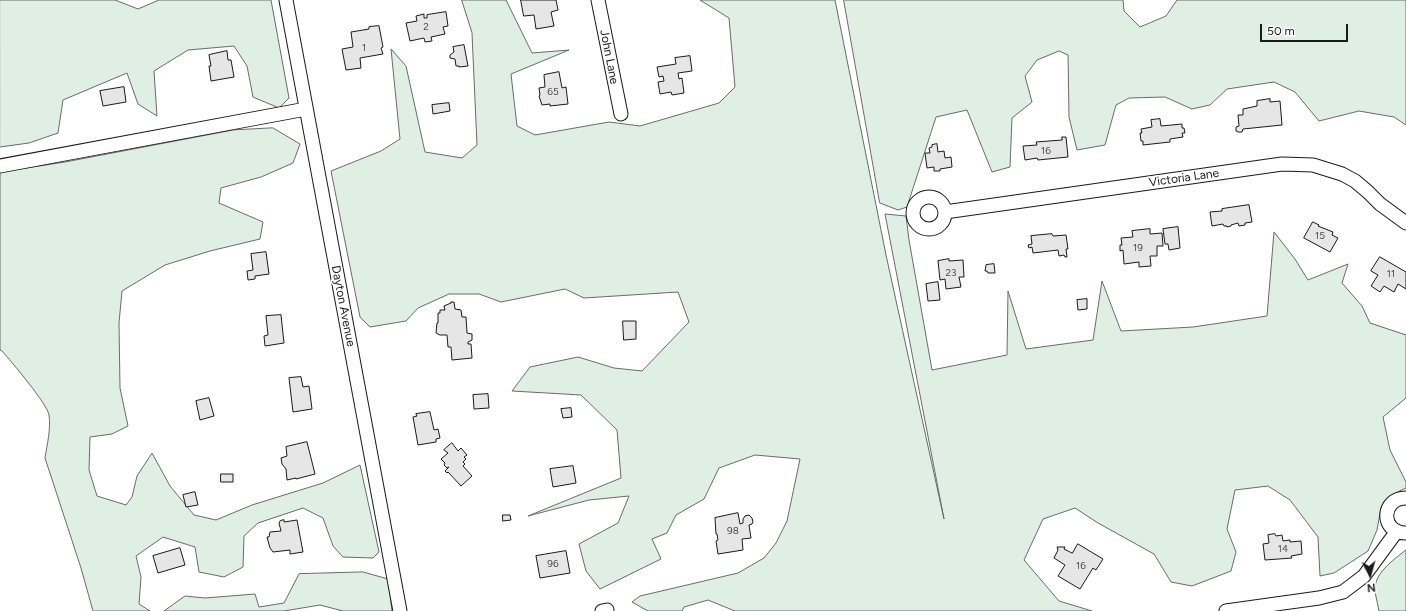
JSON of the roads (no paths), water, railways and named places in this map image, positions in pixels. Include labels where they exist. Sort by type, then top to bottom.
[{"type":"street","name":"Dayton Avenue","points":[[286,0],[400,611]]},
{"type":"street","name":"John Lane","points":[[598,0],[621,114]]},
{"type":"street","points":[[0,166],[306,108]]},
{"type":"street","name":"Victoria Lane","points":[[945,212],[1282,164],[1297,164],[1313,165],[1342,174],[1355,181],[1380,204],[1406,223]]},
{"type":"street","points":[[1226,611],[1319,598],[1343,592],[1364,576],[1402,532],[1391,527],[1386,516],[1387,510],[1394,501],[1399,498],[1406,498]]}]
